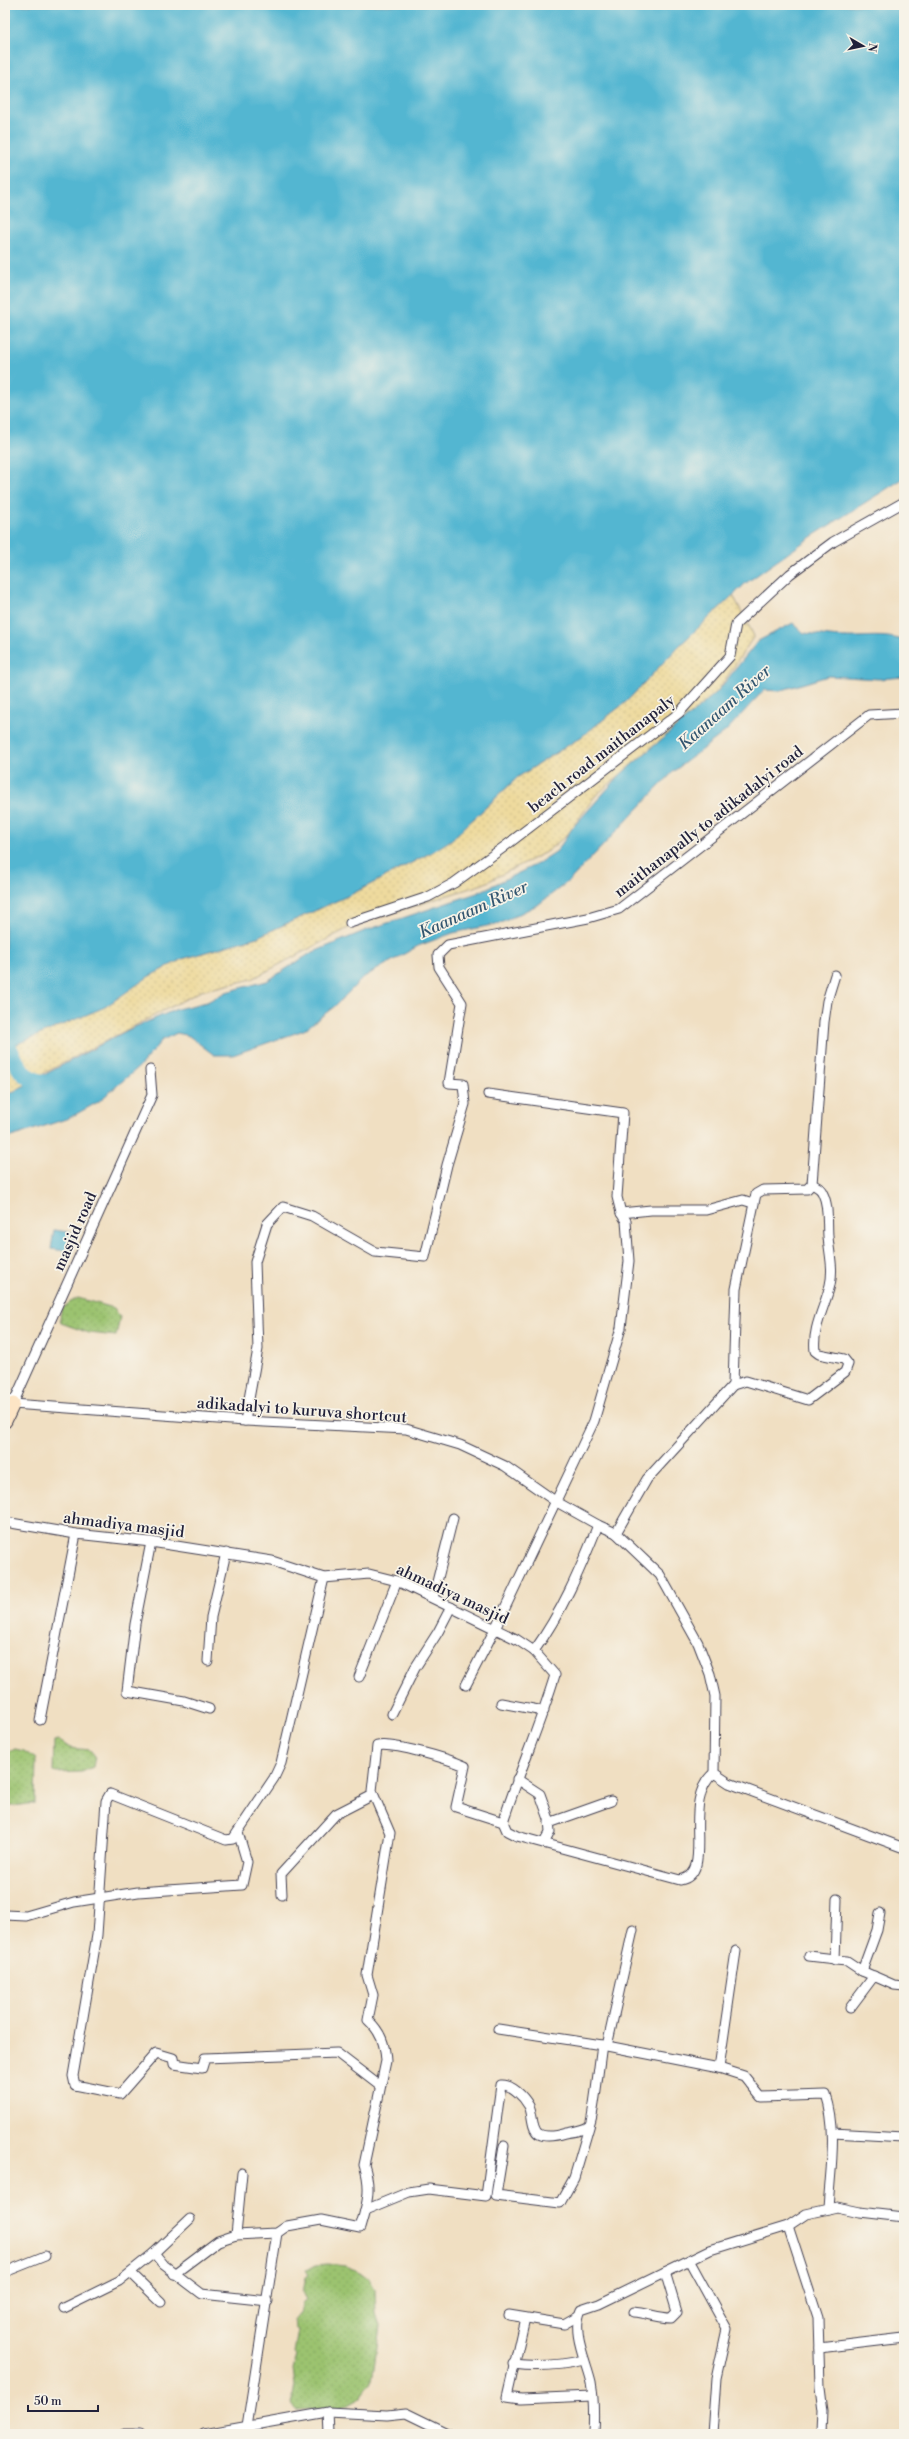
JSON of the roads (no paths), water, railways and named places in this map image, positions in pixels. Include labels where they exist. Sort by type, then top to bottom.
[{"type":"street","name":"beach road maithanapaly","points":[[350,923],[428,897],[454,883],[504,847],[679,712],[730,656],[736,624],[790,574],[833,542],[904,502]]},
{"type":"street","name":"maithanapally to adikadalyi road","points":[[245,1421],[258,1349],[255,1262],[267,1224],[283,1207],[312,1216],[375,1252],[425,1257],[447,1165],[465,1104],[463,1084],[449,1083],[462,1003],[439,967],[438,955],[448,945],[588,918],[619,909],[869,714],[904,713]]},
{"type":"street","points":[[733,1385],[736,1289],[753,1202],[756,1194],[763,1190],[807,1189],[812,1184],[824,1022],[827,1001],[835,975]]},
{"type":"street","name":"masjid road","points":[[9,1400],[152,1095],[150,1070]]},
{"type":"street","points":[[466,1685],[495,1629],[594,1421],[621,1328],[629,1261],[626,1221],[621,1213],[617,1196],[623,1112],[488,1094]]},
{"type":"street","points":[[616,1533],[647,1479],[733,1385],[746,1381],[808,1400],[846,1372],[848,1364],[844,1359],[819,1354],[815,1351],[814,1344],[821,1309],[830,1285],[832,1259],[828,1238],[824,1196],[821,1189],[812,1184]]},
{"type":"street","points":[[621,1213],[651,1210],[706,1210],[743,1200],[753,1202]]},
{"type":"street","name":"adikadalyi to kuruva shortcut","points":[[9,1400],[245,1421],[406,1429],[460,1445],[505,1466],[555,1502],[598,1526],[616,1533],[660,1575],[698,1643],[710,1674],[715,1696],[714,1773]]},
{"type":"street","points":[[5,1421],[9,1400]]},
{"type":"street","points":[[433,1598],[453,1518]]},
{"type":"street","name":"ahmadiya masjid","points":[[5,1522],[76,1534],[151,1542],[272,1561],[324,1578],[369,1574],[397,1581],[495,1629],[534,1651],[555,1675],[544,1711],[517,1779],[503,1822]]},
{"type":"street","points":[[534,1651],[549,1630],[575,1584],[598,1526]]},
{"type":"street","points":[[40,1720],[76,1534]]},
{"type":"street","points":[[151,1542],[135,1624],[127,1691],[184,1701],[209,1709]]},
{"type":"street","points":[[208,1661],[211,1617],[226,1553]]},
{"type":"street","points":[[324,1578],[281,1763],[274,1778],[233,1839],[226,1840],[110,1794],[106,1801],[97,1935],[73,2076],[75,2085],[120,2094],[156,2053],[174,2058],[174,2064],[202,2068],[205,2058],[337,2053],[380,2086]]},
{"type":"street","points":[[359,1677],[397,1581]]},
{"type":"street","points":[[392,1714],[414,1668],[438,1632],[451,1607]]},
{"type":"street","points":[[501,1703],[544,1711]]},
{"type":"street","points":[[174,2274],[218,2241],[236,2235],[277,2233],[287,2226],[321,2220],[360,2228],[365,2210],[369,2181],[364,2165],[386,2061],[385,2046],[379,2031],[368,2020],[373,1995],[367,1975],[390,1833],[373,1795],[376,1749],[381,1745],[419,1752],[465,1766],[456,1807],[503,1822],[507,1831],[544,1843],[680,1880],[688,1878],[695,1871],[698,1855],[697,1805],[700,1792],[706,1780],[714,1773],[729,1783],[904,1848]]},
{"type":"street","points":[[517,1779],[540,1794],[549,1823],[550,1832],[544,1843]]},
{"type":"street","points":[[282,1895],[280,1874],[336,1814],[373,1795]]},
{"type":"street","points":[[549,1823],[610,1801]]},
{"type":"street","points":[[5,1915],[26,1916],[74,1902],[100,1898],[211,1886],[242,1885],[247,1862],[238,1832]]},
{"type":"street","points":[[835,1959],[837,1899]]},
{"type":"street","points":[[862,1971],[877,1930],[880,1913]]},
{"type":"street","points":[[365,2210],[386,2203],[409,2192],[428,2189],[486,2196],[496,2195],[560,2203],[574,2178],[589,2127],[593,2120],[594,2090],[633,1930]]},
{"type":"street","points":[[718,2068],[736,1951]]},
{"type":"street","points":[[809,1956],[847,1961],[862,1971],[894,1985],[904,1986]]},
{"type":"street","points":[[850,2008],[874,1976]]},
{"type":"street","points":[[498,2029],[604,2046],[718,2068],[744,2076],[761,2097],[826,2095],[831,2109],[833,2134],[828,2209]]},
{"type":"street","points":[[486,2196],[501,2085],[512,2087],[529,2106],[535,2128],[539,2134],[547,2136],[565,2134],[589,2127]]},
{"type":"street","points":[[833,2134],[904,2137]]},
{"type":"street","points":[[496,2195],[504,2146]]},
{"type":"street","points":[[236,2235],[242,2173]]},
{"type":"street","points":[[509,2315],[564,2324],[578,2316],[581,2310],[590,2305],[599,2304],[710,2250],[788,2226],[806,2214],[837,2207],[860,2212],[904,2217]]},
{"type":"street","points":[[64,2308],[119,2281],[131,2273],[190,2219]]},
{"type":"street","points":[[788,2226],[818,2318],[820,2387],[823,2410],[822,2434]]},
{"type":"street","points":[[247,2426],[268,2301],[277,2233]]},
{"type":"street","points":[[154,2253],[174,2274],[189,2282],[202,2294],[268,2301]]},
{"type":"street","points":[[5,2272],[45,2256]]},
{"type":"street","points":[[688,2260],[727,2329],[716,2379],[712,2434]]},
{"type":"street","points":[[634,2312],[646,2313],[657,2318],[672,2318],[677,2312],[665,2272]]},
{"type":"street","points":[[131,2273],[161,2302]]},
{"type":"street","points":[[578,2316],[584,2360],[592,2396],[593,2434]]},
{"type":"street","points":[[525,2318],[512,2364],[507,2397],[521,2399],[592,2396]]},
{"type":"street","points":[[819,2348],[904,2338]]},
{"type":"street","points":[[512,2364],[542,2367],[563,2366],[584,2360]]},
{"type":"street","points":[[328,2412],[329,2434]]},
{"type":"street","points":[[204,2434],[328,2412],[387,2415],[406,2413],[449,2434]]},
{"type":"street","points":[[124,2434],[140,2434]]},
{"type":"water","points":[[5,5],[904,5],[904,478],[811,537],[746,583],[679,646],[626,702],[581,737],[518,777],[451,840],[432,852],[354,893],[257,937],[182,959],[148,977],[105,1007],[5,1049]]},
{"type":"water","points":[[793,623],[804,633],[839,637],[882,636],[904,641],[904,677],[879,679],[828,676],[779,691],[764,690],[726,731],[674,771],[570,880],[539,904],[501,923],[453,933],[418,946],[364,977],[335,1006],[304,1030],[233,1055],[214,1055],[189,1036],[177,1033],[162,1040],[139,1067],[98,1102],[69,1118],[5,1139],[5,1096],[128,1030],[177,1009],[207,1002],[226,992],[267,981],[311,953],[367,930],[477,893],[537,864],[557,851],[573,827],[621,774],[717,692],[758,641]]},
{"type":"water","points":[[54,1230],[75,1233],[73,1252],[51,1249]]},
{"type":"waterway","name":"Kaanaam River","points":[[8,1046],[24,1074],[35,1080],[54,1086]]}]
